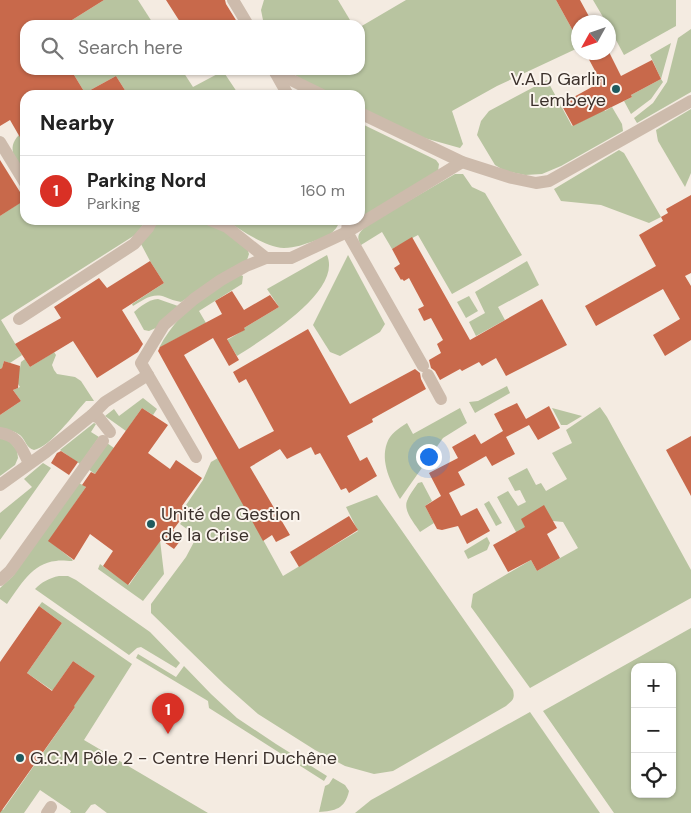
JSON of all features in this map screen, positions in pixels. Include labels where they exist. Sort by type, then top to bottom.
[{"type":"lane","points":[[233,0],[245,20]]},
{"type":"lane","points":[[277,75],[285,90]]},
{"type":"lane","points":[[283,75],[312,90]]},
{"type":"lane","points":[[365,115],[462,162],[512,178],[536,183],[549,180],[691,101]]},
{"type":"lane","points":[[0,142],[20,175]]},
{"type":"lane","points":[[365,216],[462,162]]},
{"type":"lane","points":[[19,319],[134,244],[150,225]]},
{"type":"lane","points":[[222,225],[266,258]]},
{"type":"lane","points":[[196,457],[141,363],[164,325],[194,299],[221,280],[246,266],[266,258],[291,258],[348,226],[425,371],[442,399]]},
{"type":"lane","points":[[0,485],[96,416],[105,402],[148,375]]},
{"type":"lane","points":[[0,580],[10,571],[106,437],[96,416]]},
{"type":"lane","points":[[0,433],[17,439],[29,463]]},
{"type":"green space","points":[[104,0],[138,0],[151,20],[72,20]]},
{"type":"green space","points":[[264,0],[338,0],[350,20],[263,20],[261,10]]},
{"type":"green space","points":[[406,0],[556,0],[571,27],[571,51],[497,86],[452,111],[463,144],[460,148],[410,134],[365,112],[365,90],[322,90],[295,75],[365,75],[365,24]]},
{"type":"green space","points":[[593,0],[676,0],[676,26],[624,55],[616,40],[616,15],[602,15]]},
{"type":"green space","points":[[691,29],[691,92],[637,123],[634,118],[653,103],[667,82],[678,38]]},
{"type":"green space","points":[[671,43],[661,79],[650,55]]},
{"type":"green space","points":[[74,75],[185,75],[193,87],[216,75],[226,75],[236,90],[125,90],[116,76],[90,90],[83,90]]},
{"type":"green space","points":[[661,79],[663,82],[651,99],[631,114],[624,101],[632,97],[631,95]]},
{"type":"green space","points":[[547,80],[572,126],[612,107],[622,124],[623,131],[561,166],[542,174],[525,175],[505,171],[495,165],[477,135],[481,121],[489,111]]},
{"type":"green space","points":[[691,109],[691,173],[685,187],[658,141],[656,130]]},
{"type":"green space","points":[[365,125],[436,160],[439,164],[438,171],[365,215]]},
{"type":"green space","points":[[19,135],[20,165],[13,150],[15,140]]},
{"type":"green space","points":[[619,150],[624,153],[661,217],[649,223],[601,205],[561,201],[554,189]]},
{"type":"green space","points":[[455,174],[463,174],[472,187],[485,193],[522,255],[452,294],[418,235],[392,249],[382,232],[361,245],[358,237],[367,225]]},
{"type":"green space","points":[[20,203],[20,225],[143,225],[135,235],[1,320],[22,355],[10,363],[4,361],[0,369],[0,216]]},
{"type":"green space","points":[[154,225],[209,225],[229,233],[247,248],[249,254],[247,260],[181,302],[156,295],[148,297],[133,306],[132,304],[164,283],[141,244]]},
{"type":"green space","points":[[233,225],[338,225],[327,236],[300,246],[284,248],[269,245]]},
{"type":"green space","points":[[327,255],[329,269],[323,284],[312,299],[280,327],[237,356],[227,340],[279,307],[267,289]]},
{"type":"green space","points":[[348,255],[385,324],[380,332],[340,356],[330,352],[313,325]]},
{"type":"green space","points":[[527,261],[539,285],[498,307],[505,320],[476,336],[469,322],[485,313],[475,292]]},
{"type":"green space","points":[[241,275],[243,276],[242,284],[199,311],[206,323],[159,348],[175,324],[194,304],[213,289]]},
{"type":"green space","points":[[469,296],[478,311],[466,318],[457,302]]},
{"type":"green space","points":[[158,299],[178,306],[158,327],[149,331],[144,330],[134,312],[148,302]]},
{"type":"green space","points":[[54,352],[56,355],[52,365],[57,374],[75,377],[81,381],[94,401],[86,401],[54,437],[40,448],[34,450],[29,448],[20,435],[0,428],[0,415],[21,401],[13,390],[20,387],[9,370],[14,366],[20,368],[21,362],[25,359],[30,367]]},
{"type":"green space","points":[[507,386],[510,393],[475,413],[469,402],[478,401]]},
{"type":"green space","points":[[143,398],[157,409],[153,415],[142,408],[126,431],[105,416],[114,409],[119,416]]},
{"type":"green space","points":[[600,407],[691,570],[691,598],[530,688],[471,607],[473,594],[531,560],[537,571],[578,548],[563,522],[553,521],[521,541],[497,497],[508,491],[518,506],[526,502],[520,490],[515,491],[508,478],[527,468],[536,485],[541,483],[546,491],[567,479],[552,453],[572,443],[566,430]]},
{"type":"green space","points":[[460,408],[467,423],[443,438],[400,499],[390,479],[386,465],[385,450],[390,437],[407,423],[413,434]]},
{"type":"green space","points":[[552,408],[582,416],[567,425],[561,425]]},
{"type":"green space","points":[[94,423],[96,424],[91,432],[99,437],[80,464],[60,450]]},
{"type":"green space","points":[[0,438],[9,441],[17,450],[18,458],[15,465],[0,476]]},
{"type":"green space","points":[[107,443],[114,448],[95,474],[88,469]]},
{"type":"green space","points":[[218,458],[283,576],[358,531],[346,507],[377,495],[513,690],[514,697],[512,701],[393,771],[374,774],[345,766],[315,750],[258,714],[224,684],[151,613],[151,604],[186,557],[195,540],[191,532],[180,524],[189,512],[184,508],[203,480],[211,462]]},
{"type":"green space","points":[[43,463],[51,468],[0,540],[0,513],[32,487],[24,479]]},
{"type":"green space","points":[[422,482],[432,501],[425,506],[434,523],[420,532],[410,517],[406,505],[413,490],[418,483]]},
{"type":"green space","points":[[79,483],[86,487],[49,541],[73,560],[56,561],[40,566],[27,576],[7,604],[0,599],[0,588],[13,576]]},
{"type":"green space","points":[[489,501],[502,523],[496,526],[484,504]]},
{"type":"green space","points":[[487,537],[490,543],[487,550],[468,559],[464,551]]},
{"type":"green space","points":[[160,540],[164,574],[143,601],[98,569],[100,564],[129,585]]},
{"type":"green space","points":[[59,576],[68,576],[76,580],[150,632],[180,663],[176,668],[141,647],[129,655],[35,589],[40,584]]},
{"type":"green space","points":[[42,602],[132,664],[84,740],[208,813],[107,813],[95,804],[91,805],[85,813],[70,813],[71,811],[40,790],[24,813],[0,813],[0,808],[3,810],[75,707],[70,704],[95,676],[73,661],[55,687],[56,693],[27,673],[62,623],[39,606]]},
{"type":"green space","points":[[691,628],[691,813],[614,813],[543,711]]},
{"type":"green space","points":[[138,654],[176,677],[184,666],[237,718],[327,776],[324,781],[209,708],[208,701],[136,658]]},
{"type":"green space","points":[[530,712],[600,813],[355,813],[371,800]]},
{"type":"green space","points":[[333,778],[345,785],[349,791],[345,802],[334,810],[319,812],[325,786]]},
{"type":"building","points":[[0,0],[104,0],[72,20],[20,20],[20,75],[74,75],[83,90],[20,90],[20,137],[10,120],[0,126]]},
{"type":"building","points":[[166,0],[225,0],[236,20],[179,20]]},
{"type":"building","name":"V.A.D Garlin Lembeye","points":[[556,0],[580,0],[588,15],[571,15],[571,27]]},
{"type":"building","name":"V.A.D Garlin Lembeye","points":[[589,60],[613,60],[621,76],[652,60],[661,79],[631,95],[632,97],[573,126],[561,104],[601,82]]},
{"type":"building","points":[[116,76],[125,90],[90,90]]},
{"type":"building","points":[[0,160],[20,192],[20,203],[0,216]]},
{"type":"building","points":[[691,195],[691,273],[685,276],[691,286],[691,340],[665,356],[653,335],[680,319],[663,289],[596,326],[585,306],[656,266],[639,235],[663,221],[661,217],[668,213],[666,209]]},
{"type":"building","points":[[412,237],[470,340],[542,299],[567,345],[506,376],[496,358],[482,366],[479,362],[462,371],[460,369],[440,380],[431,368],[429,360],[441,353],[437,344],[443,340],[431,318],[424,321],[418,309],[424,306],[409,278],[404,281],[401,280],[394,268],[400,264],[392,249]]},
{"type":"building","points":[[150,261],[164,283],[122,310],[143,344],[138,352],[97,378],[73,341],[30,367],[15,344],[61,318],[54,307],[99,278],[107,288]]},
{"type":"building","points":[[232,291],[244,310],[270,295],[279,307],[244,328],[245,330],[227,339],[239,360],[229,366],[213,338],[184,355],[239,449],[274,431],[246,379],[239,383],[233,372],[308,329],[350,404],[415,369],[420,373],[426,389],[372,419],[373,422],[347,436],[360,461],[367,457],[377,476],[349,493],[346,488],[341,490],[320,453],[315,455],[311,447],[287,459],[280,449],[250,467],[290,535],[276,542],[272,535],[263,541],[158,351],[160,347],[222,314],[215,301]]},
{"type":"building","points":[[4,361],[20,366],[18,388],[13,390],[21,401],[0,415],[0,369]]},
{"type":"building","points":[[517,403],[526,419],[549,406],[560,428],[538,440],[529,425],[506,437],[515,454],[492,466],[486,456],[458,472],[465,485],[449,493],[461,516],[477,508],[490,531],[467,544],[458,526],[442,530],[437,529],[425,506],[441,496],[429,473],[458,458],[452,447],[475,434],[481,444],[503,431],[494,414]]},
{"type":"building","points":[[142,408],[168,425],[148,453],[170,469],[176,460],[202,478],[182,506],[188,510],[173,530],[183,537],[174,549],[161,540],[128,585],[103,566],[113,551],[90,534],[74,560],[48,541],[86,487],[82,485],[91,472],[95,474]]},
{"type":"building","points":[[691,436],[691,496],[666,450]]},
{"type":"building","points":[[61,451],[78,462],[69,475],[51,463],[57,453]]},
{"type":"building","points":[[544,505],[557,528],[547,534],[560,558],[537,571],[531,560],[508,572],[493,545],[525,527],[521,519]]},
{"type":"building","points":[[349,516],[358,530],[299,567],[290,552]]},
{"type":"building","name":"G.C.M Pôle 2 - Centre Henri Duchêne","points":[[39,606],[62,623],[27,673],[52,691],[73,661],[95,676],[0,813],[0,662]]},
{"type":"place","name":"V.A.D Garlin Lembeye","points":[[616,89]]},
{"type":"place","name":"Unité de Gestion de la Crise","points":[[151,524]]},
{"type":"place","name":"Parking Nord","points":[[168,734]]},
{"type":"place","name":"G.C.M Pôle 2 - Centre Henri Duchêne","points":[[20,758]]}]
